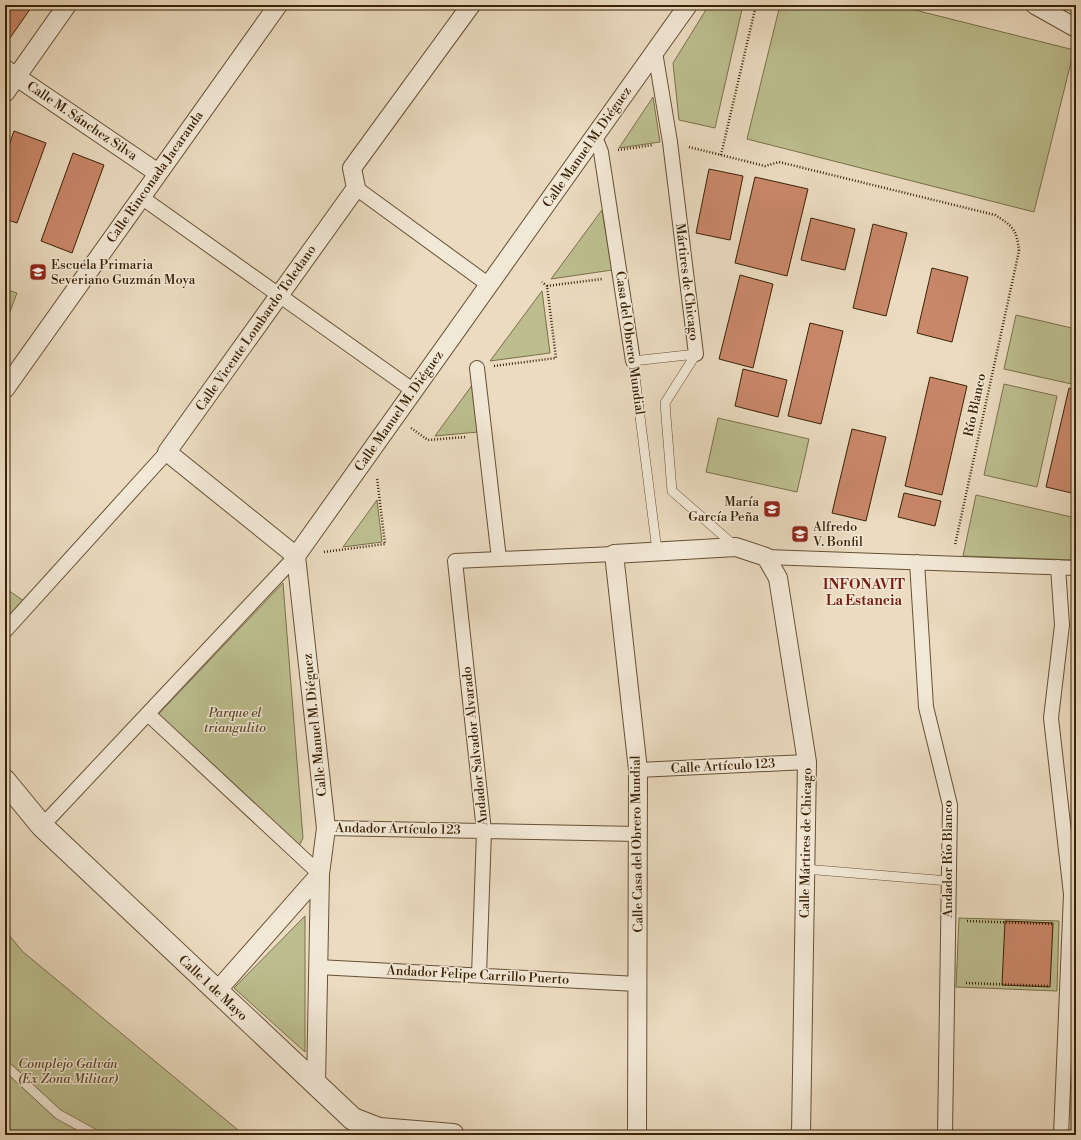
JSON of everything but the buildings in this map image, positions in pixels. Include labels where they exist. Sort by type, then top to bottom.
[{"type":"street","points":[[5,93],[11,73],[67,5]]},
{"type":"street","name":"Calle Rinconada Jacaranda","points":[[5,389],[278,5]]},
{"type":"street","points":[[471,5],[352,168],[356,188],[489,285]]},
{"type":"street","name":"Calle Manuel M. Diéguez","points":[[316,1084],[320,874],[326,828],[296,556],[489,285],[598,144],[654,52],[688,5]]},
{"type":"street","points":[[1035,5],[1076,28]]},
{"type":"street","name":"Mártires de Chicago","points":[[654,52],[670,142],[696,354]]},
{"type":"street","name":"Calle M. Sánchez Silva","points":[[11,73],[158,173]]},
{"type":"street","name":"Casa del Obrero Mundial","points":[[598,144],[634,361]]},
{"type":"street","name":"Calle Vicente Lombardo Toledano","points":[[5,631],[168,452],[356,188]]},
{"type":"street","points":[[141,197],[278,296],[414,391]]},
{"type":"street","points":[[477,368],[499,559]]},
{"type":"street","points":[[42,826],[296,556],[168,452]]},
{"type":"street","name":"Andador Salvador Alvarado","points":[[479,975],[484,831],[455,561],[736,547],[766,557]]},
{"type":"street","name":"Calle Casa del Obrero Mundial","points":[[614,554],[638,770],[637,1135]]},
{"type":"street","points":[[766,557],[1076,568]]},
{"type":"street","name":"Calle Mártires de Chicago","points":[[766,557],[778,578],[807,762],[800,1135]]},
{"type":"street","name":"Andador Río Blanco","points":[[917,562],[926,707],[950,805],[945,1135]]},
{"type":"street","points":[[1058,567],[1062,625],[1051,718],[1074,895],[1069,925],[1061,1135]]},
{"type":"street","points":[[148,714],[320,874],[217,991]]},
{"type":"street","name":"Calle Artículo 123","points":[[638,770],[807,762]]},
{"type":"street","name":"Calle 1 de Mayo","points":[[5,781],[42,826],[353,1119],[379,1130],[453,1135]]},
{"type":"street","name":"Andador Artículo 123","points":[[326,828],[638,834]]},
{"type":"street","name":"Andador Felipe Carrillo Puerto","points":[[318,967],[637,984]]},
{"type":"lane","points":[[634,361],[696,354]]},
{"type":"lane","name":"Mártires de Chicago","points":[[696,354],[665,403],[672,491],[736,547]]},
{"type":"lane","name":"Casa del Obrero Mundial","points":[[634,361],[657,551]]},
{"type":"lane","points":[[805,869],[949,881]]},
{"type":"lane","points":[[5,1065],[58,1114],[96,1135]]},
{"type":"path","points":[[598,144],[670,142],[722,155],[756,5]]},
{"type":"path","name":"Río Blanco","points":[[722,155],[765,166],[780,162],[995,215],[1009,224],[1018,236],[1019,251],[951,564]]},
{"type":"path","points":[[547,286],[620,277]]},
{"type":"path","points":[[477,368],[556,358],[547,286],[542,282]]},
{"type":"path","points":[[396,416],[428,440],[484,435]]},
{"type":"path","points":[[296,556],[386,544],[373,448]]},
{"type":"path","points":[[948,920],[1069,925]]},
{"type":"path","points":[[948,982],[1067,987]]},
{"type":"green space","points":[[709,5],[743,5],[715,128],[679,120],[673,63]]},
{"type":"green space","points":[[780,5],[895,5],[1074,50],[1034,212],[747,139]]},
{"type":"green space","points":[[653,97],[660,142],[619,148]]},
{"type":"green space","points":[[602,210],[612,270],[551,279]]},
{"type":"green space","points":[[5,289],[17,293],[5,325]]},
{"type":"green space","points":[[542,291],[550,353],[490,361]]},
{"type":"green space","points":[[1016,315],[1076,329],[1076,385],[1004,369]]},
{"type":"green space","points":[[473,384],[478,432],[435,436]]},
{"type":"green space","points":[[1004,384],[1057,396],[1037,487],[984,475]]},
{"type":"green space","points":[[718,418],[809,439],[797,492],[706,472]]},
{"type":"green space","points":[[976,495],[1076,518],[1076,560],[963,556]]},
{"type":"green space","points":[[377,500],[382,542],[343,547]]},
{"type":"green space","name":"Parque el triangulito","points":[[283,583],[303,838],[293,858],[151,722]]},
{"type":"green space","points":[[5,588],[24,601],[5,621]]},
{"type":"green space","points":[[305,916],[305,1052],[234,988]]},
{"type":"green space","points":[[959,918],[1059,921],[1057,991],[956,987]]},
{"type":"green space","name":"Complejo Galván (Ex Zona Militar)","points":[[5,930],[22,951],[244,1135],[5,1135]]},
{"type":"place","name":"Escuela Primaria Severiano Guzmán Moya","points":[[38,272]]},
{"type":"place","name":"María García Peña","points":[[772,509]]},
{"type":"place","name":"Alfredo V. Bonfil","points":[[800,534]]},
{"type":"district","name":"INFONAVIT La Estancia","points":[[864,594]]}]
